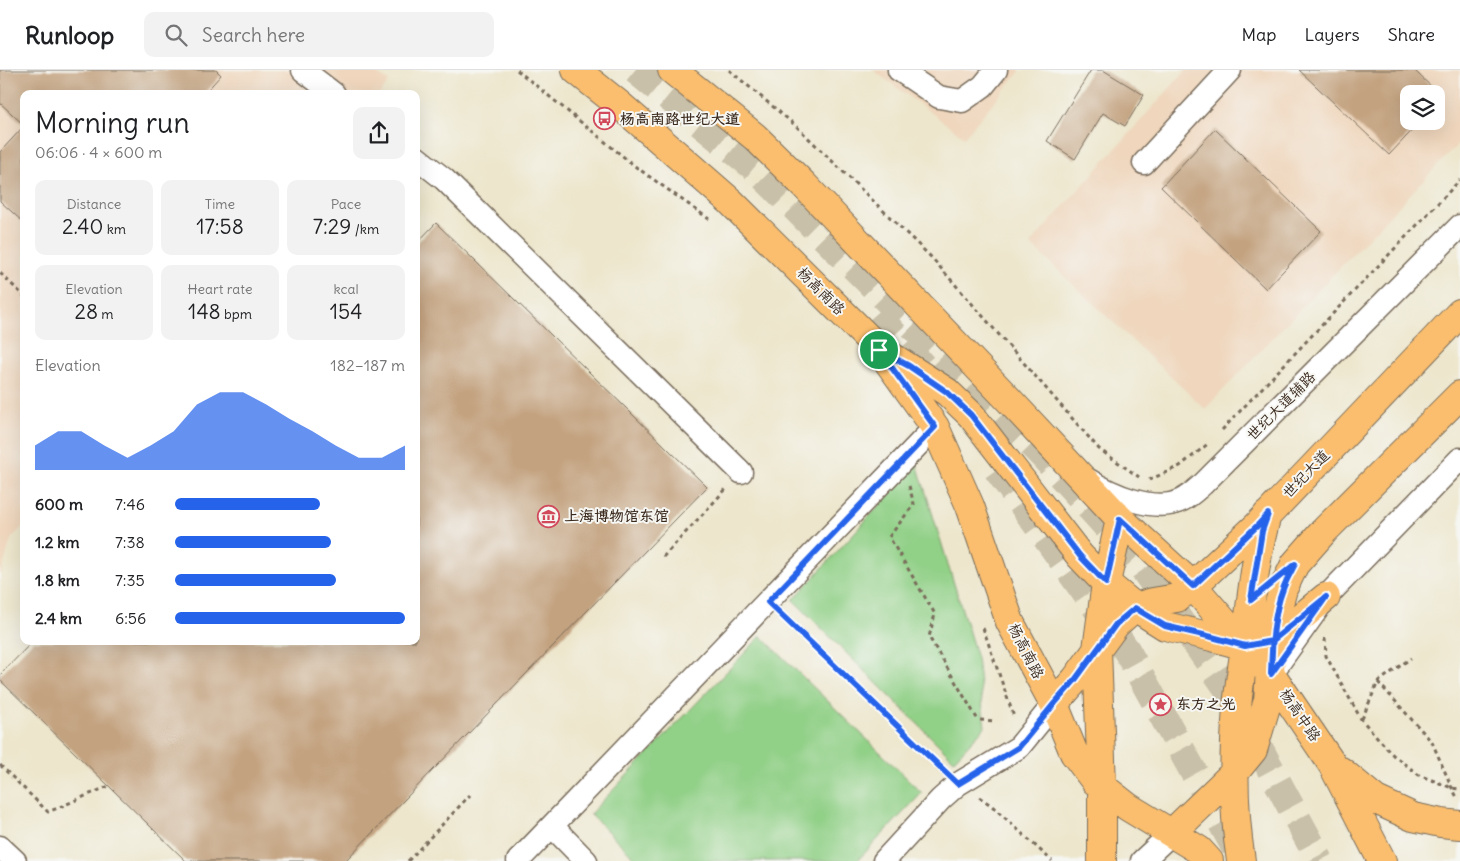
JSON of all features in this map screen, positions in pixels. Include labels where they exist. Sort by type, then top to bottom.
[{"type":"main road","name":"杨高南路","points":[[576,70],[621,106],[731,202],[879,350],[935,427],[970,506],[1010,622],[1054,704]]},
{"type":"main road","points":[[672,70],[754,137],[804,185],[1120,519],[1193,586]]},
{"type":"main road","name":"世纪大道","points":[[1054,704],[1075,680],[1116,624],[1135,608],[1153,602],[1177,598],[1193,586],[1257,526],[1460,313]]},
{"type":"main road","points":[[879,350],[909,366],[947,392],[971,415],[1080,556],[1106,583],[1135,608],[1165,626],[1245,646],[1272,641],[1326,597]]},
{"type":"main road","points":[[1183,630],[1201,626],[1221,618],[1251,600],[1295,564],[1324,531],[1460,395]]},
{"type":"main road","points":[[1241,861],[1236,830],[1237,709],[1251,600],[1262,531],[1268,514]]},
{"type":"main road","points":[[1102,861],[1102,786],[1097,649],[1106,583],[1120,519]]},
{"type":"main road","points":[[1172,833],[1235,772],[1253,750],[1268,700],[1272,641],[1276,615],[1283,589],[1295,564]]},
{"type":"main road","name":"杨高中路","points":[[1193,586],[1271,674],[1332,764],[1382,861]]},
{"type":"main road","points":[[1054,704],[1074,753],[1095,780],[1128,807],[1199,850],[1209,861]]},
{"type":"main road","points":[[1332,764],[1376,800],[1413,817],[1441,824],[1460,825]]},
{"type":"street","points":[[899,70],[938,97],[962,101],[983,86],[996,70]]},
{"type":"street","points":[[1144,163],[1230,70]]},
{"type":"street","points":[[306,71],[329,90]]},
{"type":"street","points":[[420,160],[444,179],[741,472]]},
{"type":"street","name":"世纪大道辅路","points":[[1075,471],[1097,485],[1146,504],[1162,505],[1182,501],[1203,484],[1460,226]]},
{"type":"street","points":[[518,861],[935,427]]},
{"type":"street","points":[[1271,674],[1326,597],[1460,459]]},
{"type":"street","name":"世纪大道","points":[[884,861],[941,799],[958,784],[1014,750],[1027,738],[1054,704]]},
{"type":"street","points":[[552,826],[586,861]]},
{"type":"street","points":[[1142,861],[1172,833]]},
{"type":"street","points":[[0,847],[14,861]]},
{"type":"path","points":[[517,70],[636,167],[712,221]]},
{"type":"path","points":[[729,70],[795,125],[932,258],[1099,449],[1145,481],[1180,466],[1210,443]]},
{"type":"path","points":[[1217,436],[1460,180]]},
{"type":"path","points":[[0,273],[20,292]]},
{"type":"path","points":[[902,462],[914,504],[889,537],[935,614],[929,637],[978,720],[996,721]]},
{"type":"path","points":[[663,557],[741,472]]},
{"type":"path","points":[[1326,597],[1326,656],[1361,719],[1393,755],[1419,775],[1452,788],[1460,789]]},
{"type":"path","points":[[768,602],[958,784],[991,805],[1052,861]]},
{"type":"path","points":[[980,620],[1015,719],[1027,738]]},
{"type":"path","points":[[1361,719],[1378,682],[1411,658]]},
{"type":"path","points":[[1378,682],[1432,742],[1460,802]]},
{"type":"path","points":[[0,766],[48,812],[109,786]]},
{"type":"path","points":[[408,861],[470,795]]},
{"type":"shaded area","points":[[0,70],[370,70],[389,81],[383,90],[20,90],[20,529],[11,539],[0,578]]},
{"type":"shaded area","points":[[873,70],[1021,70],[964,137]]},
{"type":"shaded area","points":[[1186,70],[1460,70],[1460,142],[1205,409],[1030,244]]},
{"type":"green space","points":[[917,464],[977,658],[985,727],[954,760],[793,600]]},
{"type":"green space","points":[[761,636],[922,793],[857,861],[638,861],[590,814]]},
{"type":"building","points":[[0,70],[216,70],[221,75],[208,90],[20,90],[20,121],[0,103]]},
{"type":"building","points":[[1091,70],[1103,70],[1144,95],[1125,126],[1103,113],[1075,159],[1047,141]]},
{"type":"building","points":[[1299,70],[1414,70],[1430,85],[1400,85],[1400,130],[1413,130],[1389,155]]},
{"type":"building","points":[[1215,129],[1321,231],[1266,289],[1161,187]]},
{"type":"building","points":[[20,130],[20,219],[0,201],[0,152]]},
{"type":"building","name":"上海博物馆东馆","points":[[436,223],[707,487],[345,861],[186,861],[0,680],[0,675],[29,645],[420,645],[420,240]]},
{"type":"tunnel","points":[[635,70],[755,168],[1043,456],[1137,560],[1227,688],[1320,861]]},
{"type":"tunnel","points":[[876,314],[935,381]]},
{"type":"tunnel","points":[[997,469],[1127,651],[1241,858]]},
{"type":"place","name":"杨高南路世纪大道","points":[[604,119]]},
{"type":"place","name":"上海博物馆东馆","points":[[548,516]]},
{"type":"place","name":"东方之光","points":[[1160,704]]},
{"type":"route","points":[[879,350],[909,366],[947,392],[971,415],[1080,556],[1106,583],[1120,519],[1193,586],[1268,514],[1262,531],[1251,600],[1295,564],[1283,589],[1276,615],[1272,641],[1271,674],[1326,597],[1272,641],[1245,646],[1165,626],[1135,608],[1116,624],[1075,680],[1019,747],[958,784],[768,602],[935,427],[879,350]]}]
